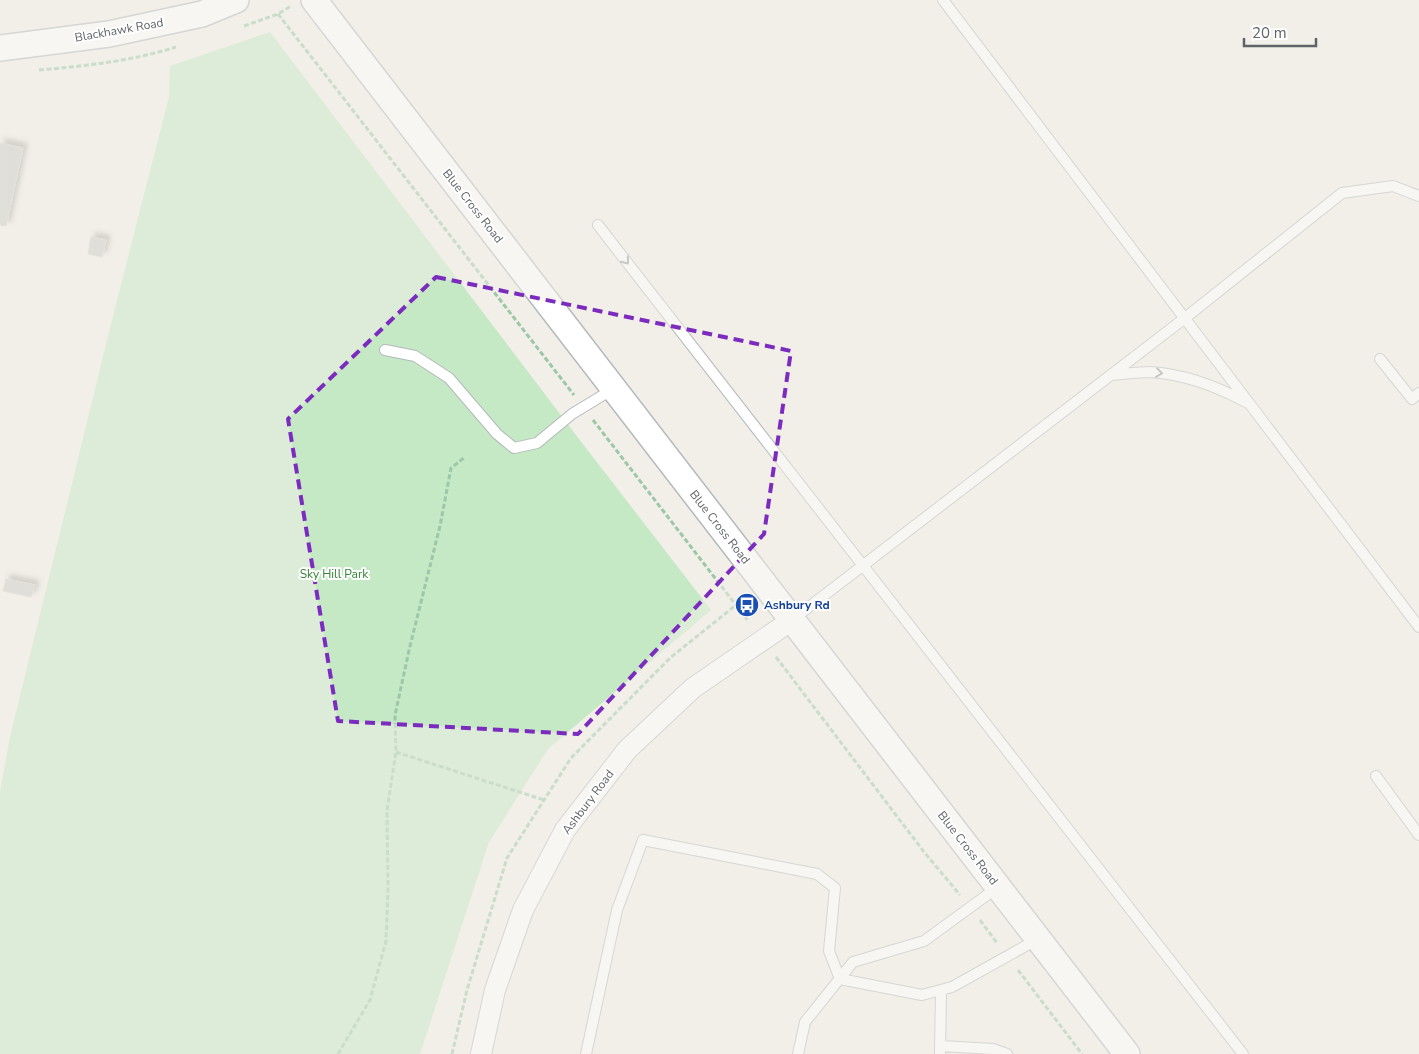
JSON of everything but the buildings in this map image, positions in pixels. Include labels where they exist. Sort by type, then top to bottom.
[{"type":"street","name":"Blackhawk Road","points":[[0,48],[118,32],[202,14],[236,0]]},
{"type":"street","name":"Blue Cross Road","points":[[314,0],[1127,1054]]},
{"type":"street","name":"Ashbury Road","points":[[481,1054],[495,990],[523,910],[565,830],[627,750],[693,688],[792,620]]},
{"type":"lane","points":[[943,0],[1419,627]]},
{"type":"lane","points":[[792,620],[1185,318],[1342,193],[1393,186],[1419,196]]},
{"type":"lane","points":[[598,226],[1243,1054]]},
{"type":"lane","points":[[386,350],[415,356],[449,378],[497,434],[514,448],[536,443],[572,414],[613,388]]},
{"type":"lane","points":[[1380,359],[1412,399],[1419,393]]},
{"type":"lane","points":[[1110,376],[1149,372],[1189,377],[1219,388],[1249,403]]},
{"type":"lane","points":[[1376,776],[1419,835]]},
{"type":"lane","points":[[586,1054],[616,910],[643,840],[817,874],[835,888],[829,951],[840,979]]},
{"type":"lane","points":[[798,1054],[805,1022],[853,962],[924,941],[998,887]]},
{"type":"lane","points":[[840,979],[922,995],[952,988],[1038,939]]},
{"type":"lane","points":[[941,990],[940,1050],[993,1049],[1007,1054]]},
{"type":"path","points":[[278,14],[1082,1054]]},
{"type":"path","points":[[338,1054],[370,1000],[386,941],[388,888],[387,810],[396,752],[395,715],[440,526],[450,468],[465,457]]},
{"type":"path","points":[[396,752],[544,800]]},
{"type":"highlighted area","points":[[436,277],[791,351],[764,534],[578,734],[338,721],[288,419]]},
{"type":"green space","name":"Sky Hill Park","points":[[270,32],[711,610],[548,749],[489,842],[420,1054],[0,1054],[0,792],[10,737],[111,324],[169,97],[170,66]]},
{"type":"place","name":"Ashbury Rd","points":[[747,605]]}]
